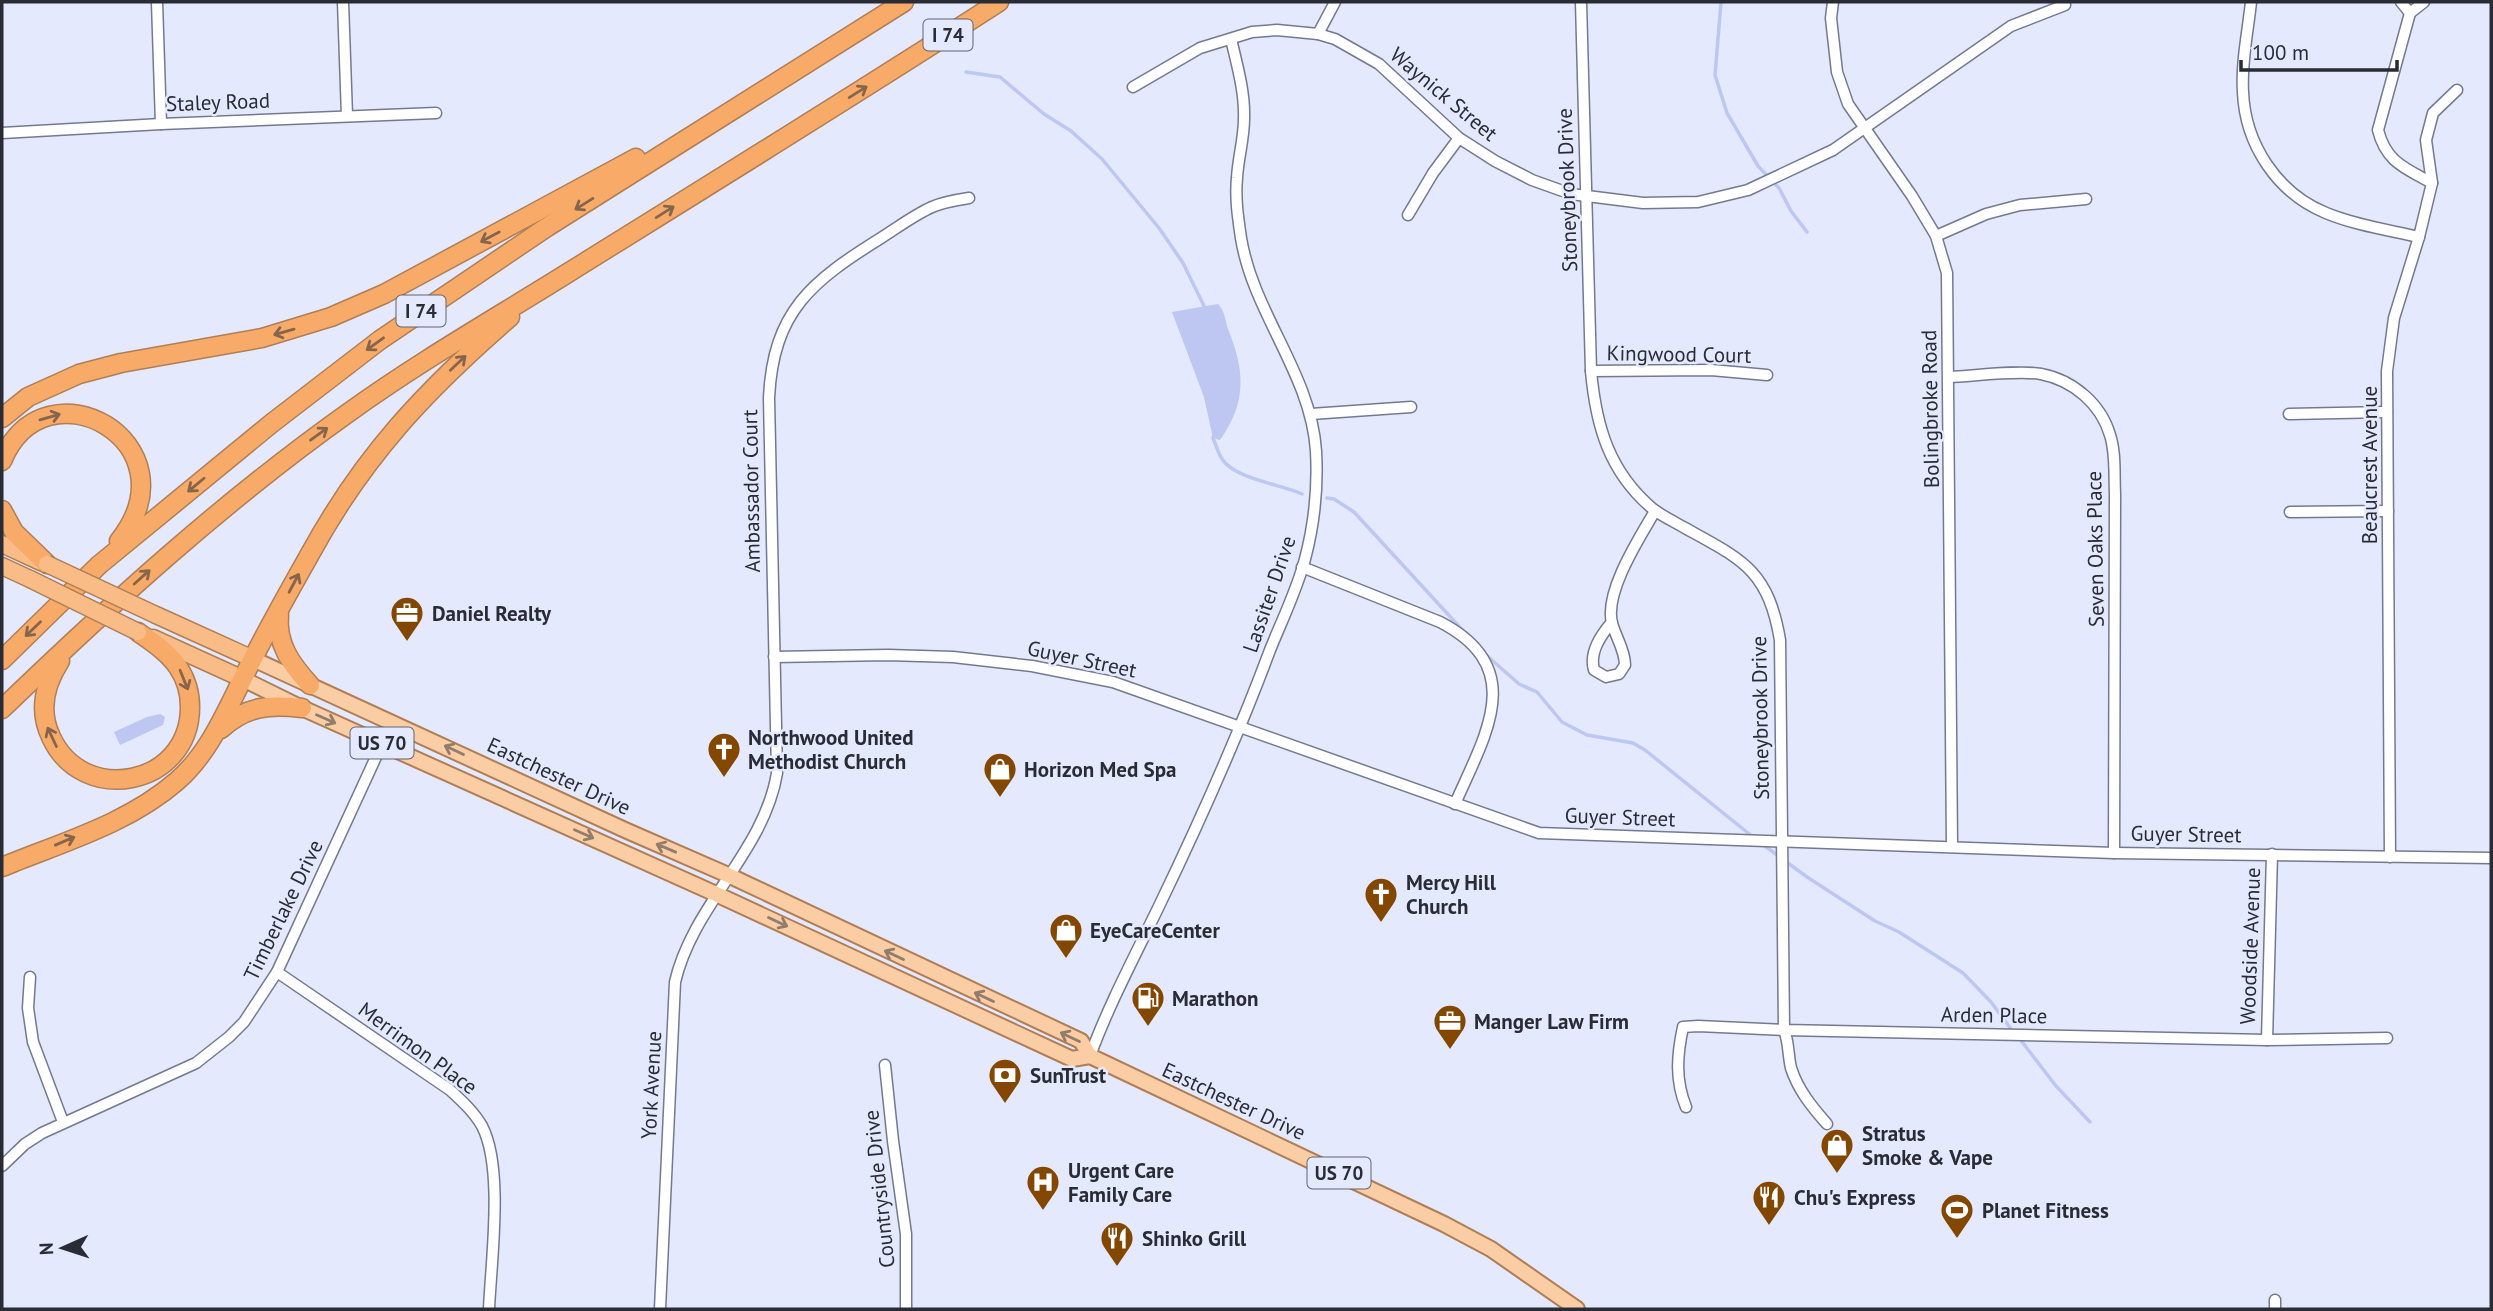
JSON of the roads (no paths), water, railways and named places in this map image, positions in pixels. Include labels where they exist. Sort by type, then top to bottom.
[{"type":"highway","name":"I 74","points":[[2,660],[99,565],[272,423],[380,340],[536,234],[904,2]]},
{"type":"highway","name":"I 74","points":[[2,709],[190,535],[294,452],[414,367],[545,288],[999,2]]},
{"type":"highway","points":[[2,418],[28,397],[79,374],[121,363],[262,338],[302,327],[360,305],[765,88]]},
{"type":"highway","points":[[2,867],[116,820],[148,802],[187,771],[216,733],[279,611],[334,512],[362,470],[392,432],[447,373],[545,288]]},
{"type":"highway","points":[[2,461],[19,434],[35,422],[53,415],[73,414],[95,418],[122,436],[138,464],[141,496],[136,516],[130,526],[99,565]]},
{"type":"highway","points":[[2,510],[14,532],[47,564]]},
{"type":"highway","name":"Eastchester Drive","points":[[2,544],[253,659]]},
{"type":"highway","name":"Eastchester Drive","points":[[2,566],[243,679]]},
{"type":"highway","points":[[279,611],[278,629],[283,648],[310,685]]},
{"type":"highway","points":[[74,640],[54,670],[46,690],[44,711],[48,732],[60,752],[76,768],[109,780],[132,779],[154,771],[172,756],[184,737],[190,714],[188,687],[178,666],[138,632]]},
{"type":"highway","points":[[216,733],[239,714],[257,707],[275,705],[302,708]]},
{"type":"main road","name":"Eastchester Drive","points":[[253,659],[729,875],[1081,1041],[1090,1056],[1444,1224],[1491,1249],[1577,1309]]},
{"type":"main road","name":"Eastchester Drive","points":[[243,679],[1072,1059],[1090,1056]]},
{"type":"street","points":[[157,2],[161,124]]},
{"type":"street","points":[[343,2],[347,117]]},
{"type":"street","points":[[1318,34],[1335,2]]},
{"type":"street","name":"Stoneybrook Drive","points":[[1581,2],[1594,407],[1602,438],[1617,468],[1634,489],[1655,511],[1721,547],[1749,568],[1767,590],[1775,611],[1780,640],[1783,1030],[1791,1067],[1800,1089],[1827,1124]]},
{"type":"street","name":"Bolingbroke Road","points":[[1833,2],[1831,18],[1837,72],[1848,104],[1912,196],[1936,236],[1947,273],[1952,845]]},
{"type":"street","points":[[2251,2],[2242,92],[2246,120],[2265,163],[2279,181],[2297,197],[2319,210],[2344,219],[2419,237]]},
{"type":"street","points":[[2401,2],[2410,13]]},
{"type":"street","points":[[2424,2],[2410,13],[2378,130],[2382,146],[2389,156],[2410,173],[2432,183]]},
{"type":"street","name":"Waynick Street","points":[[1133,87],[1200,48],[1252,32],[1277,30],[1318,34],[1335,39],[1379,64],[1459,138],[1494,161],[1532,180],[1571,194],[1586,196],[1643,203],[1698,202],[1748,190],[1833,150],[2011,26],[2065,5]]},
{"type":"street","name":"Lassiter Drive","points":[[1090,1056],[1125,973],[1161,903],[1241,727],[1302,567],[1312,520],[1316,485],[1311,414],[1254,286],[1241,240],[1237,212],[1237,179],[1244,121],[1244,96],[1231,39]]},
{"type":"street","name":"Beaucrest Avenue","points":[[2390,857],[2387,371],[2394,318],[2419,237],[2432,183],[2426,141],[2433,113],[2457,90]]},
{"type":"street","name":"Staley Road","points":[[2,133],[436,113]]},
{"type":"street","points":[[1408,215],[1433,173],[1459,138]]},
{"type":"street","name":"Ambassador Court","points":[[729,875],[760,828],[774,790],[778,756],[769,398],[773,357],[779,338],[798,304],[829,272],[931,207],[969,198]]},
{"type":"street","points":[[1936,236],[1986,214],[2009,208],[2086,199]]},
{"type":"street","name":"Kingwood Court","points":[[1591,372],[1711,370],[1766,375]]},
{"type":"street","name":"Seven Oaks Place","points":[[1949,377],[2039,374],[2057,379],[2089,399],[2101,412],[2111,437],[2115,494],[2114,853]]},
{"type":"street","points":[[1311,414],[1411,407]]},
{"type":"street","points":[[2289,414],[2388,412]]},
{"type":"street","points":[[1612,622],[1623,650],[1625,666],[1619,674],[1606,677],[1594,670],[1592,660],[1597,645],[1612,622],[1619,578],[1655,511]]},
{"type":"street","points":[[2291,512],[2388,511]]},
{"type":"street","points":[[1302,567],[1440,622],[1461,633],[1480,653],[1491,681],[1492,713],[1455,804]]},
{"type":"street","name":"Guyer Street","points":[[774,657],[929,657],[1032,666],[1121,685],[1539,833],[1781,843],[1952,845],[2114,853],[2491,858]]},
{"type":"street","name":"Timberlake Drive","points":[[2,1166],[25,1144],[63,1122],[176,1073],[213,1051],[244,1022],[277,972],[382,744]]},
{"type":"street","name":"Woodside Avenue","points":[[2267,1040],[2272,854]]},
{"type":"street","name":"York Avenue","points":[[660,1309],[675,982],[686,945],[729,875]]},
{"type":"street","name":"Merrimon Place","points":[[277,972],[450,1090],[467,1105],[482,1125],[489,1143],[495,1186],[489,1309]]},
{"type":"street","points":[[30,977],[28,1008],[33,1042],[63,1122]]},
{"type":"street","name":"Arden Place","points":[[1686,1107],[1679,1090],[1678,1073],[1683,1027],[2267,1040],[2387,1038]]},
{"type":"street","name":"Countryside Drive","points":[[885,1065],[906,1234],[906,1309]]},
{"type":"water","points":[[1218,304],[1238,359],[1240,373],[1239,399],[1235,413],[1220,440],[1213,438],[1204,397],[1172,312]]},
{"type":"water","points":[[160,714],[165,717],[163,725],[120,745],[114,732]]},
{"type":"waterway","points":[[1721,2],[1715,75],[1727,113],[1758,166],[1779,188],[1791,211],[1807,232]]},
{"type":"waterway","points":[[966,72],[1000,77],[1044,114],[1071,131],[1102,159],[1159,228],[1183,263],[1205,308]]},
{"type":"waterway","points":[[1214,435],[1219,454],[1228,466],[1247,476],[1302,494]]},
{"type":"waterway","points":[[1327,498],[1334,499],[1354,512],[1467,635]]},
{"type":"waterway","points":[[1485,654],[1519,684],[1537,692],[1562,722],[1587,735],[1633,743],[1645,750],[1753,837]]},
{"type":"waterway","points":[[1762,844],[1875,921],[1899,932],[1963,973],[1991,1002],[2014,1033]]},
{"type":"waterway","points":[[2019,1038],[2056,1086],[2090,1122]]},
{"type":"place","name":"Daniel Realty","points":[[407,643]]},
{"type":"place","name":"Northwood United Methodist Church","points":[[724,779]]},
{"type":"place","name":"Horizon Med Spa","points":[[1000,799]]},
{"type":"place","name":"Mercy Hill Church","points":[[1381,924]]},
{"type":"place","name":"EyeCareCenter","points":[[1066,960]]},
{"type":"place","name":"Marathon","points":[[1148,1028]]},
{"type":"place","name":"Manger Law Firm","points":[[1450,1051]]},
{"type":"place","name":"SunTrust","points":[[1005,1105]]},
{"type":"place","name":"Stratus Smoke & Vape","points":[[1837,1175]]},
{"type":"place","name":"Urgent Care Family Care","points":[[1043,1212]]},
{"type":"place","name":"Chu's Express","points":[[1769,1227]]},
{"type":"place","name":"Planet Fitness","points":[[1957,1240]]},
{"type":"place","name":"Shinko Grill","points":[[1117,1268]]}]
